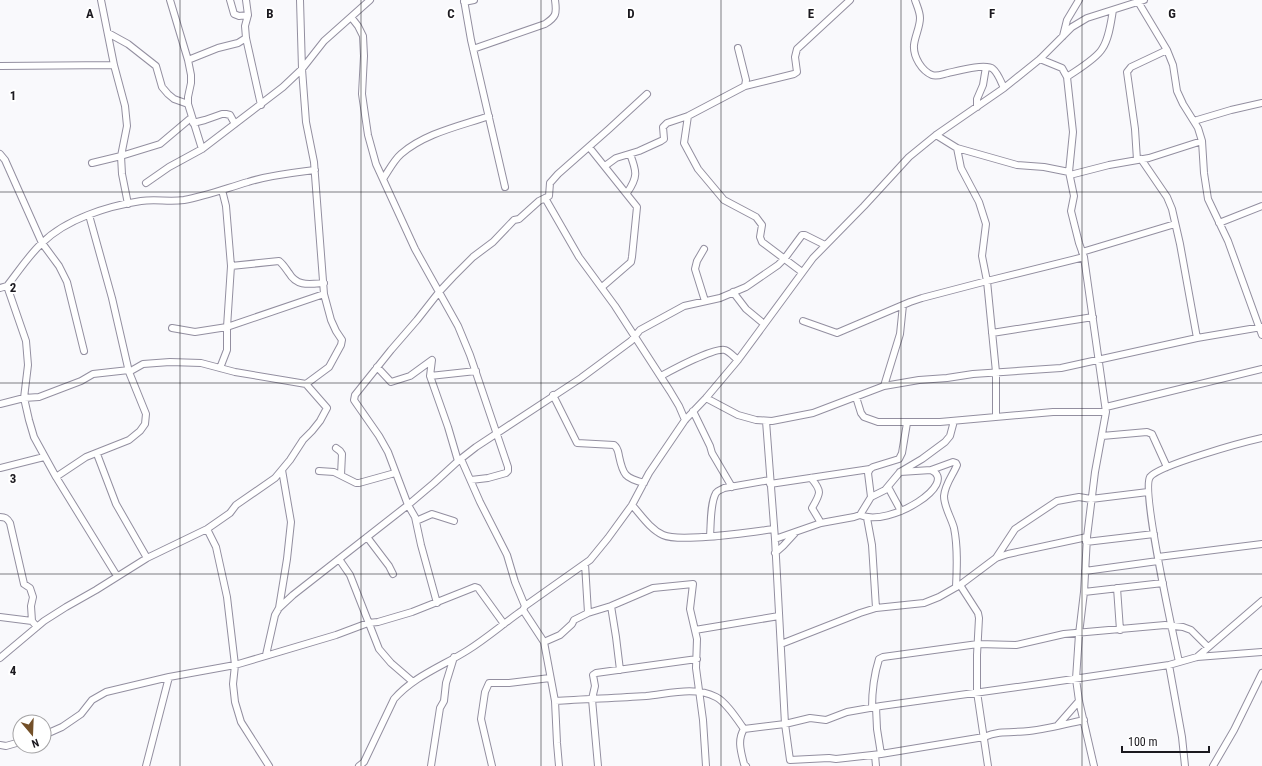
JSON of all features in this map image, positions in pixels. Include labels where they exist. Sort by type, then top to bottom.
[{"type":"street","points":[[101,0],[114,65],[125,106],[127,126],[121,156],[122,174],[128,204]]},
{"type":"street","points":[[170,0],[188,60],[192,79],[188,104],[202,149]]},
{"type":"street","points":[[230,0],[234,14],[239,16],[248,15]]},
{"type":"street","points":[[246,0],[248,15],[245,26],[246,38],[261,105]]},
{"type":"street","points":[[300,0],[302,69],[306,122],[314,158],[324,294],[331,320],[342,340],[341,345],[329,367],[306,384]]},
{"type":"street","points":[[146,182],[169,167],[202,149],[261,105],[302,69],[324,41],[370,0]]},
{"type":"street","points":[[474,0],[464,1],[473,49],[505,187]]},
{"type":"street","points":[[473,49],[545,24],[552,20],[556,14],[555,0]]},
{"type":"street","points":[[605,166],[616,158],[630,154],[664,139],[664,124],[688,116],[745,86],[797,72],[795,57],[797,49],[850,0]]},
{"type":"street","points":[[915,0],[920,15],[920,20],[914,50],[921,67],[926,72],[935,76],[956,70],[986,67],[991,68],[1004,88]]},
{"type":"street","points":[[1063,36],[1066,20],[1079,0]]},
{"type":"street","points":[[360,766],[366,757],[394,699],[412,682],[468,650],[552,586],[590,560],[632,505],[664,450],[685,420],[738,360],[813,258],[909,158],[936,135],[1004,88],[1040,59],[1072,27],[1087,18],[1140,1],[1167,50],[1173,65],[1177,91],[1198,128],[1202,141],[1205,187],[1212,209],[1228,241],[1261,327],[1262,335]]},
{"type":"street","points":[[1067,77],[1099,53],[1103,48],[1113,10]]},
{"type":"street","points":[[350,17],[358,26],[363,36],[364,56],[362,94],[364,118],[374,158],[415,250],[458,326],[476,371],[508,467],[508,471],[506,473],[471,480]]},
{"type":"street","points":[[108,33],[128,44],[156,66],[162,87],[174,99],[188,104]]},
{"type":"street","points":[[188,60],[218,48],[238,43],[246,38]]},
{"type":"street","points":[[738,48],[746,80],[745,86]]},
{"type":"street","points":[[1167,50],[1130,67],[1127,72],[1139,160],[1170,203],[1197,338]]},
{"type":"street","points":[[1040,59],[1062,68],[1067,77],[1073,132],[1070,173],[1074,196],[1071,211],[1078,242],[1083,254],[1106,409],[1091,499],[1086,540],[1084,592],[1078,634],[1076,679],[1094,766]]},
{"type":"street","points":[[0,66],[114,65]]},
{"type":"street","points":[[977,107],[977,99],[984,84],[986,67]]},
{"type":"street","points":[[437,603],[416,521],[395,473],[388,452],[379,436],[354,400],[358,391],[417,320],[438,292],[473,257],[489,245],[513,220],[519,219],[528,210],[549,196],[551,182],[561,171],[647,94]]},
{"type":"street","points":[[1194,121],[1262,103]]},
{"type":"street","points":[[92,163],[160,144],[193,120],[206,120],[226,114],[230,115],[235,124]]},
{"type":"street","points":[[383,179],[398,157],[412,146],[433,135],[489,116]]},
{"type":"street","points":[[688,116],[684,143],[698,169],[724,200],[756,217],[762,225],[760,237],[762,242],[802,272]]},
{"type":"street","points":[[936,135],[957,148],[1017,165],[1044,167],[1070,173],[1158,156],[1202,141]]},
{"type":"street","points":[[589,147],[637,207],[632,257],[628,265],[602,287]]},
{"type":"street","points":[[957,148],[961,168],[979,202],[986,224],[982,252],[987,281],[996,372],[996,418]]},
{"type":"street","points":[[0,154],[5,160],[42,243],[59,266],[67,282],[84,351]]},
{"type":"street","points":[[627,193],[634,183],[636,170],[630,154]]},
{"type":"street","points":[[0,288],[7,286],[42,243],[66,225],[89,215],[142,201],[183,200],[275,175],[314,170]]},
{"type":"street","points":[[220,368],[227,350],[231,266],[226,206],[222,190]]},
{"type":"street","points":[[545,198],[579,257],[602,287],[661,376],[679,406],[685,420]]},
{"type":"street","points":[[1219,223],[1262,206]]},
{"type":"street","points":[[56,477],[86,457],[97,454],[129,440],[140,431],[145,424],[146,414],[130,371],[89,215]]},
{"type":"street","points":[[803,321],[837,333],[922,298],[1083,254],[1175,224]]},
{"type":"street","points":[[266,655],[275,615],[279,608],[339,558],[408,505],[476,447],[581,378],[631,341],[642,328],[678,308],[720,298],[755,281],[778,265],[803,234],[825,245]]},
{"type":"street","points":[[704,249],[697,261],[695,269],[705,301]]},
{"type":"street","points":[[231,266],[279,261],[285,267],[291,278],[296,282],[302,284],[324,283]]},
{"type":"street","points":[[7,286],[26,341],[28,365],[24,398],[28,420],[34,438],[56,477],[117,576]]},
{"type":"street","points":[[733,292],[746,309],[764,324]]},
{"type":"street","points":[[172,328],[195,332],[227,327],[324,294]]},
{"type":"street","points":[[884,386],[900,334],[903,305]]},
{"type":"street","points":[[992,333],[1093,317]]},
{"type":"street","points":[[706,398],[738,415],[772,421],[813,413],[884,386],[919,380],[996,372],[1061,368],[1197,338],[1261,327]]},
{"type":"street","points":[[661,376],[709,353],[721,350],[729,352],[738,360]]},
{"type":"street","points":[[377,368],[392,382],[410,376],[432,360],[430,376],[459,460],[471,480],[507,555],[524,608],[544,642],[555,701],[559,766]]},
{"type":"street","points":[[0,404],[24,398],[39,397],[59,390],[93,374],[130,371],[144,364],[170,362],[201,363],[306,384],[327,408],[320,421],[302,440],[290,460],[275,478],[236,505],[230,513],[207,529],[147,558],[66,607],[37,627],[0,658]]},
{"type":"street","points":[[856,397],[861,413],[864,417],[878,422],[954,421],[1106,409],[1262,369]]},
{"type":"street","points":[[430,376],[476,371]]},
{"type":"street","points":[[553,395],[576,443],[614,445],[617,447],[624,472],[631,480],[644,483]]},
{"type":"street","points":[[693,412],[712,453],[732,487]]},
{"type":"street","points":[[766,421],[776,552],[785,724],[790,760],[836,759],[878,754],[984,737],[1000,732],[1028,732],[1084,720]]},
{"type":"street","points":[[871,497],[885,490],[900,472],[922,459],[945,442],[950,436],[954,421]]},
{"type":"street","points":[[710,536],[713,504],[717,491],[732,487],[811,478],[870,469],[899,459],[902,453],[907,422]]},
{"type":"street","points":[[1102,436],[1147,432],[1152,434],[1167,467]]},
{"type":"street","points":[[1179,662],[1154,534],[1148,492],[1148,485],[1151,476],[1167,467],[1227,447],[1262,438]]},
{"type":"street","points":[[336,448],[342,454],[341,475]]},
{"type":"street","points":[[97,454],[116,504],[147,558]]},
{"type":"street","points":[[0,468],[44,457]]},
{"type":"street","points":[[900,472],[932,470],[953,462],[956,462],[957,465],[947,483],[944,501],[954,533],[958,586],[978,613],[980,622],[977,692],[988,766]]},
{"type":"street","points":[[870,469],[868,473],[871,497],[863,516],[872,545],[876,608]]},
{"type":"street","points":[[279,608],[291,522],[282,470]]},
{"type":"street","points":[[319,470],[329,471],[341,475],[356,483],[395,473]]},
{"type":"street","points":[[775,539],[796,533],[821,523],[863,516],[874,518],[888,516],[901,511],[918,503],[933,490],[938,479],[936,472],[932,470]]},
{"type":"street","points":[[811,478],[819,488],[820,495],[812,508],[821,523]]},
{"type":"street","points":[[888,487],[901,511]]},
{"type":"street","points":[[996,558],[1015,529],[1061,499],[1078,497],[1091,499],[1148,492]]},
{"type":"street","points":[[632,505],[647,522],[662,535],[676,538],[774,529]]},
{"type":"street","points":[[416,521],[432,514],[454,520]]},
{"type":"street","points":[[0,517],[5,517],[10,523],[24,584],[30,588],[32,593],[32,622]]},
{"type":"street","points":[[207,529],[216,548],[227,597],[235,665],[233,684],[235,702],[241,722],[269,766]]},
{"type":"street","points":[[776,552],[796,533]]},
{"type":"street","points":[[781,644],[835,622],[876,608],[924,603],[939,597],[958,586],[996,558],[1014,552],[1086,540],[1154,534]]},
{"type":"street","points":[[367,537],[389,566],[393,574]]},
{"type":"street","points":[[1085,571],[1262,544]]},
{"type":"street","points":[[339,558],[350,575],[379,649],[391,663],[412,682]]},
{"type":"street","points":[[585,564],[588,613]]},
{"type":"street","points":[[1084,592],[1163,583]]},
{"type":"street","points":[[544,642],[560,635],[574,620],[588,613],[611,606],[653,588],[693,584],[690,609],[697,643],[696,668],[700,692],[706,766]]},
{"type":"street","points":[[52,731],[62,727],[81,714],[92,700],[106,692],[169,677],[235,665],[437,603],[474,587],[478,588],[504,624]]},
{"type":"street","points":[[1117,588],[1120,630]]},
{"type":"street","points":[[1197,657],[1262,602]]},
{"type":"street","points":[[611,606],[620,670]]},
{"type":"street","points":[[695,630],[779,616]]},
{"type":"street","points":[[0,617],[32,622],[37,627]]},
{"type":"street","points":[[876,766],[878,754],[873,687],[879,659],[882,657],[978,644],[1016,645],[1064,634],[1078,634],[1165,625],[1183,627],[1191,630],[1208,647]]},
{"type":"street","points":[[744,728],[785,724],[810,718],[826,720],[847,712],[1169,665],[1197,657],[1262,652]]},
{"type":"street","points":[[432,766],[440,708],[444,701],[446,683],[454,657]]},
{"type":"street","points":[[598,766],[592,699],[594,686],[593,675],[596,673],[696,659]]},
{"type":"street","points":[[1169,665],[1182,737],[1185,766]]},
{"type":"street","points":[[1213,766],[1234,730],[1262,672]]},
{"type":"street","points":[[146,766],[169,677]]},
{"type":"street","points":[[492,766],[481,719],[487,685],[491,683],[509,683],[550,678]]},
{"type":"street","points":[[555,701],[700,692],[715,696],[721,700],[744,728]]},
{"type":"street","points":[[1057,726],[1080,701]]},
{"type":"street","points":[[744,728],[739,740],[744,764],[746,766]]},
{"type":"street","points":[[0,745],[6,746],[12,744]]},
{"type":"street","points":[[800,759],[801,766]]}]
